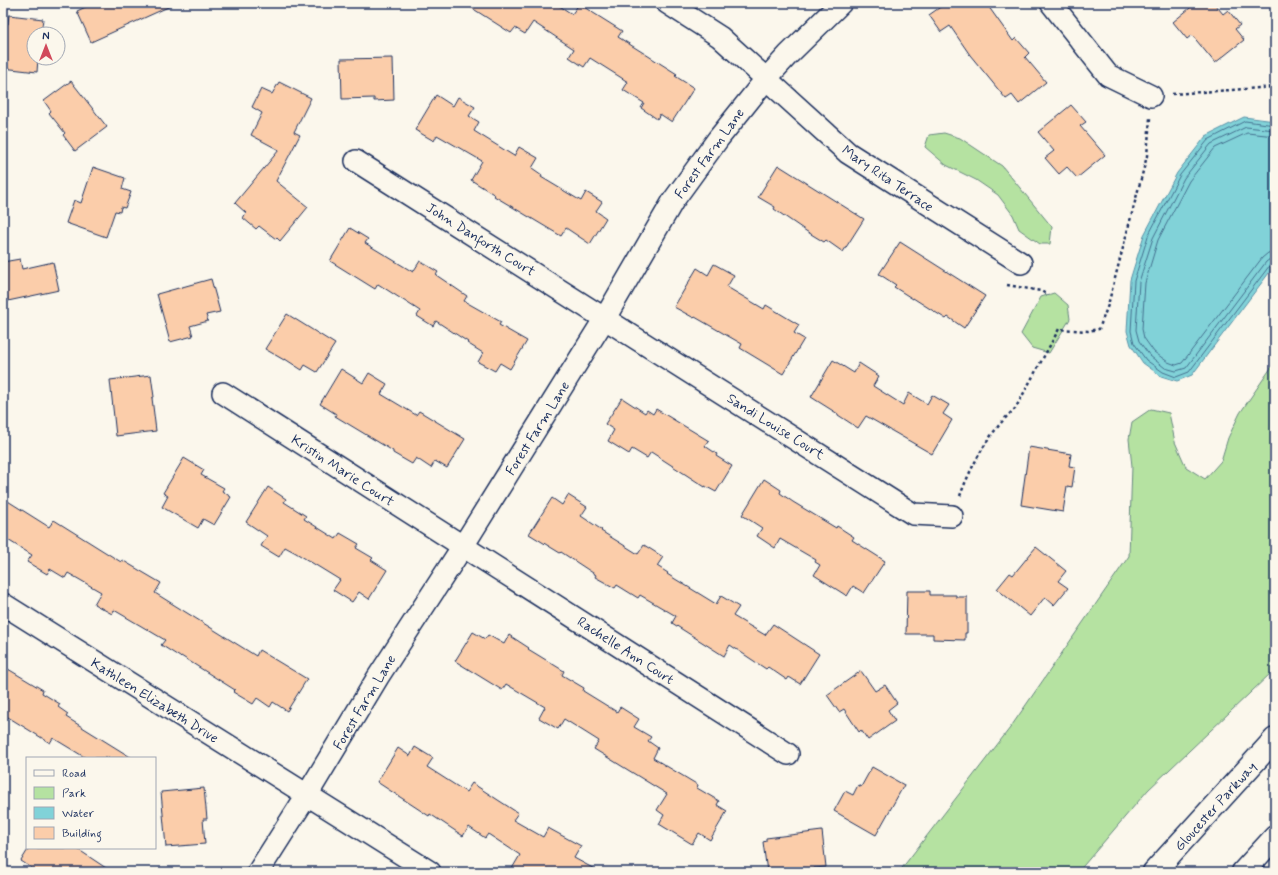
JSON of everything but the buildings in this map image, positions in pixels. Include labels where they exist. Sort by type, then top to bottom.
[{"type":"main road","name":"Gloucester Parkway","points":[[1154,872],[1275,739]]},
{"type":"main road","points":[[1243,872],[1275,837]]},
{"type":"street","name":"Mary Rita Terrace","points":[[667,3],[720,37],[848,154],[1020,263]]},
{"type":"street","name":"Forest Farm Lane","points":[[258,872],[308,795],[378,677],[463,546],[605,318],[674,201],[718,139],[766,80],[788,55],[841,3]]},
{"type":"street","points":[[1051,3],[1108,75],[1151,96]]},
{"type":"street","name":"John Danforth Court","points":[[356,161],[605,318]]},
{"type":"street","name":"Sandi Louise Court","points":[[605,318],[913,514],[952,516]]},
{"type":"street","name":"Kristin Marie Court","points":[[223,393],[463,546]]},
{"type":"street","name":"Rachelle Ann Court","points":[[463,546],[788,754]]},
{"type":"street","name":"Kathleen Elizabeth Drive","points":[[3,604],[430,872]]},
{"type":"path","points":[[952,516],[974,462],[1004,418],[1016,409],[1059,329],[1088,331],[1099,329],[1108,305],[1147,156],[1151,96],[1275,87]]},
{"type":"path","points":[[1007,285],[1041,291],[1048,295]]},
{"type":"green space","points":[[944,133],[960,138],[1002,166],[1052,227],[1050,244],[1040,244],[1019,229],[1013,215],[998,195],[976,180],[946,165],[925,147],[929,135]]},
{"type":"green space","points":[[1054,293],[1068,305],[1070,319],[1049,353],[1032,348],[1021,334],[1041,297]]},
{"type":"green space","points":[[1275,362],[1275,667],[1271,673],[1148,790],[1078,872],[899,872],[1010,728],[1129,556],[1132,466],[1129,439],[1132,422],[1151,409],[1169,413],[1175,442],[1186,467],[1205,479],[1221,461],[1228,438],[1240,413]]},
{"type":"water","points":[[1244,117],[1275,121],[1275,265],[1192,375],[1177,381],[1161,376],[1143,363],[1131,345],[1127,331],[1130,280],[1144,235],[1177,173],[1206,136]]}]
